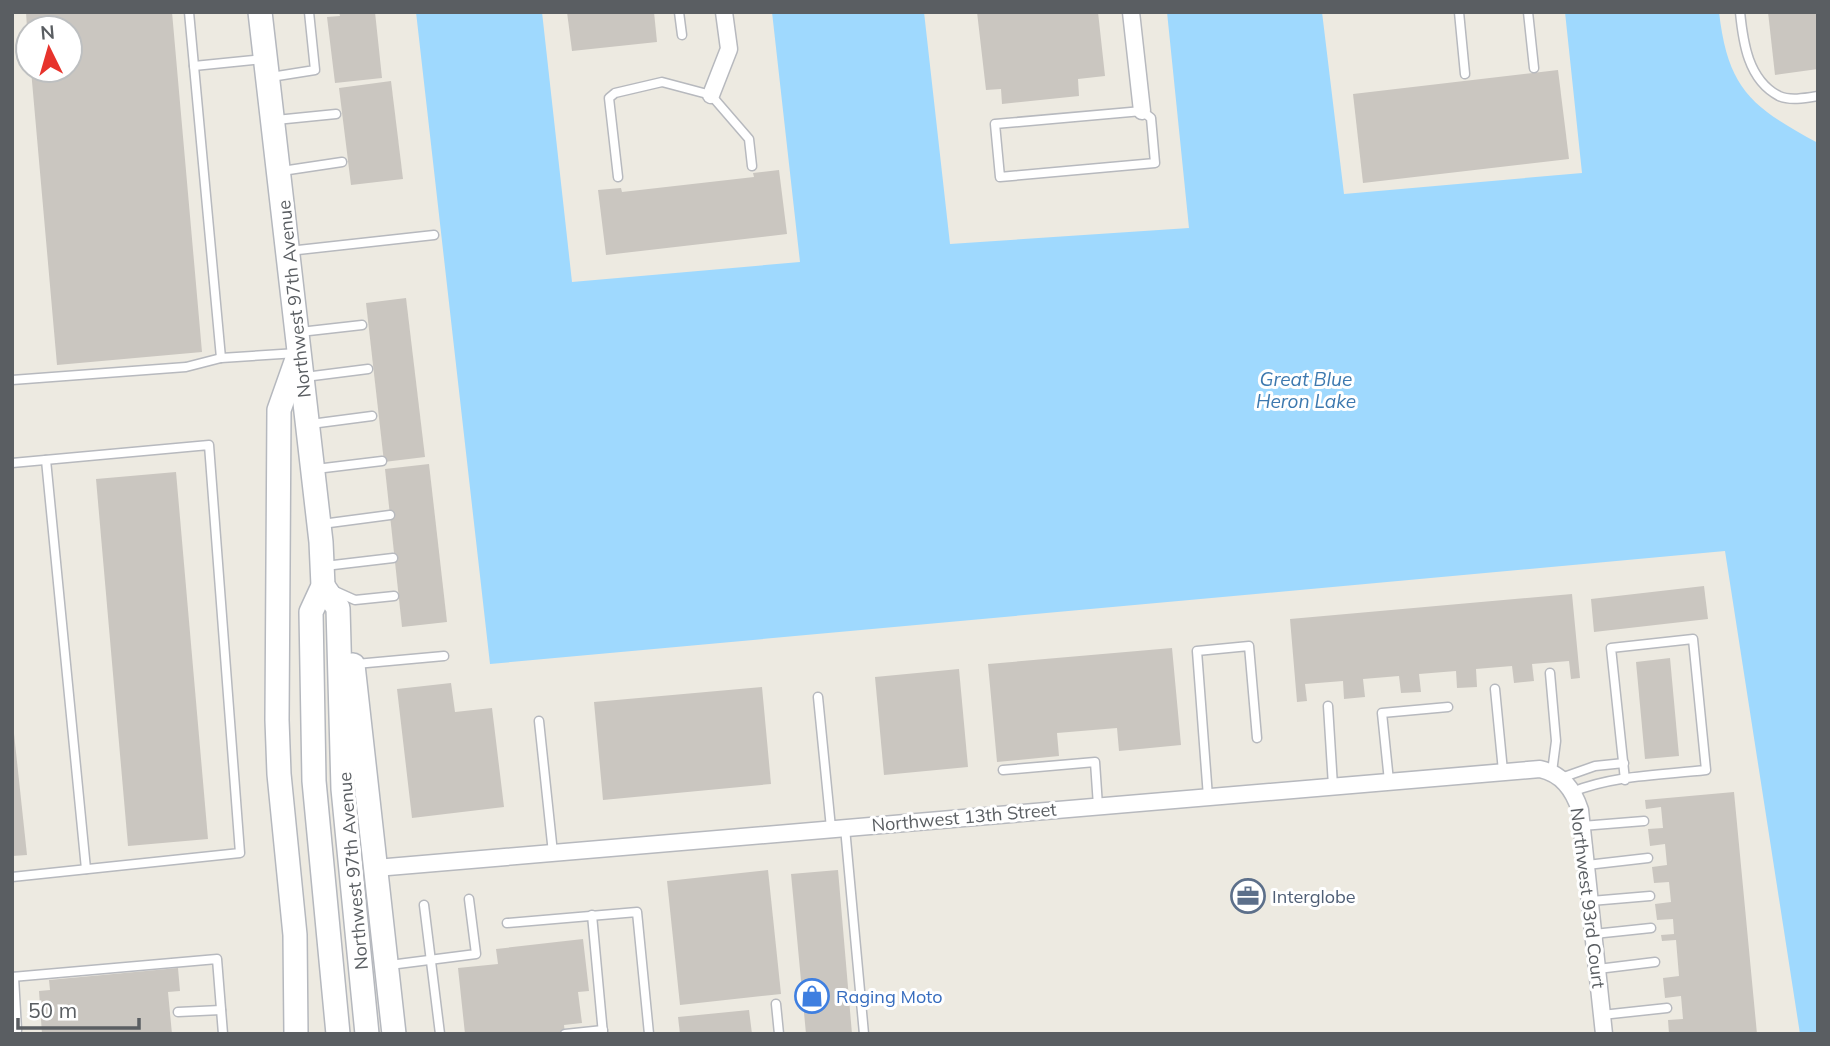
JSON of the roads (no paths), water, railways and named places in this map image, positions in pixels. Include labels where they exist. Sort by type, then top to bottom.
[{"type":"street","points":[[711,95],[729,49],[724,12]]},
{"type":"street","points":[[1131,12],[1142,111]]},
{"type":"street","name":"Northwest 97th Avenue","points":[[263,13],[323,576],[338,608],[344,799],[367,1034]]},
{"type":"street","points":[[296,1034],[296,942],[278,747],[279,410],[299,343]]},
{"type":"street","name":"Northwest 97th Avenue","points":[[323,576],[311,612],[314,762],[338,1034]]},
{"type":"street","points":[[339,638],[353,664],[394,1034]]},
{"type":"street","name":"Northwest 13th Street","points":[[376,868],[1503,771],[1557,775]]},
{"type":"street","name":"Northwest 93rd Court","points":[[1557,775],[1572,792],[1582,826],[1604,1034]]},
{"type":"lane","points":[[189,12],[221,358]]},
{"type":"lane","points":[[194,66],[316,70],[309,12]]},
{"type":"lane","points":[[679,12],[682,35]]},
{"type":"lane","points":[[1459,12],[1465,74]]},
{"type":"lane","points":[[1528,12],[1534,68]]},
{"type":"lane","points":[[1740,12],[1746,56],[1770,89],[1780,96],[1793,99],[1818,96]]},
{"type":"lane","points":[[618,177],[609,98],[615,93],[662,82],[711,95],[749,139],[752,166]]},
{"type":"lane","points":[[1142,111],[1151,118],[1155,163],[1000,177],[995,124],[1142,111]]},
{"type":"lane","points":[[273,120],[336,114]]},
{"type":"lane","points":[[279,171],[342,162]]},
{"type":"lane","points":[[289,251],[434,235]]},
{"type":"lane","points":[[12,380],[186,367],[299,343],[362,325]]},
{"type":"lane","points":[[303,377],[368,369]]},
{"type":"lane","points":[[308,424],[372,416]]},
{"type":"lane","points":[[12,463],[209,445],[240,853],[12,877]]},
{"type":"lane","points":[[46,460],[86,869]]},
{"type":"lane","points":[[313,470],[382,461]]},
{"type":"lane","points":[[319,524],[390,515]]},
{"type":"lane","points":[[323,576],[393,558]]},
{"type":"lane","points":[[323,576],[355,600],[394,596]]},
{"type":"lane","points":[[1572,792],[1596,782],[1625,779],[1706,769],[1693,639],[1611,649],[1625,779]]},
{"type":"lane","points":[[1208,797],[1197,651],[1249,646],[1257,738]]},
{"type":"lane","points":[[353,664],[443,656]]},
{"type":"lane","points":[[1550,673],[1557,775],[1595,766],[1624,763]]},
{"type":"lane","points":[[1495,689],[1503,771]]},
{"type":"lane","points":[[818,697],[838,827],[864,1034]]},
{"type":"lane","points":[[1328,706],[1333,786]]},
{"type":"lane","points":[[1389,781],[1382,713],[1448,707]]},
{"type":"lane","points":[[539,721],[554,853]]},
{"type":"lane","points":[[1003,770],[1095,762],[1098,807]]},
{"type":"lane","points":[[1582,826],[1644,821]]},
{"type":"lane","points":[[1587,865],[1648,858]]},
{"type":"lane","points":[[1591,901],[1650,896]]},
{"type":"lane","points":[[387,966],[476,954],[470,899]]},
{"type":"lane","points":[[424,905],[440,1034]]},
{"type":"lane","points":[[507,923],[637,912],[649,1034]]},
{"type":"lane","points":[[565,1034],[603,1032],[592,915]]},
{"type":"lane","points":[[1594,934],[1651,928]]},
{"type":"lane","points":[[12,1031],[17,1030],[13,977],[217,959],[223,1034]]},
{"type":"lane","points":[[1598,969],[1655,962]]},
{"type":"lane","points":[[776,1004],[779,1034]]},
{"type":"lane","points":[[1602,1015],[1667,1008]]},
{"type":"lane","points":[[178,1012],[221,1010]]},
{"type":"water","name":"Great Blue Heron Lake","points":[[416,12],[542,12],[572,282],[800,262],[772,12],[924,12],[950,244],[1189,228],[1167,12],[1322,12],[1344,194],[1582,173],[1565,12],[1719,12],[1729,60],[1747,93],[1776,118],[1818,143],[1818,1034],[1800,1034],[1725,551],[490,664]]},
{"type":"place","name":"Interglobe","points":[[1248,896]]},
{"type":"place","name":"Raging Moto","points":[[812,996]]}]
